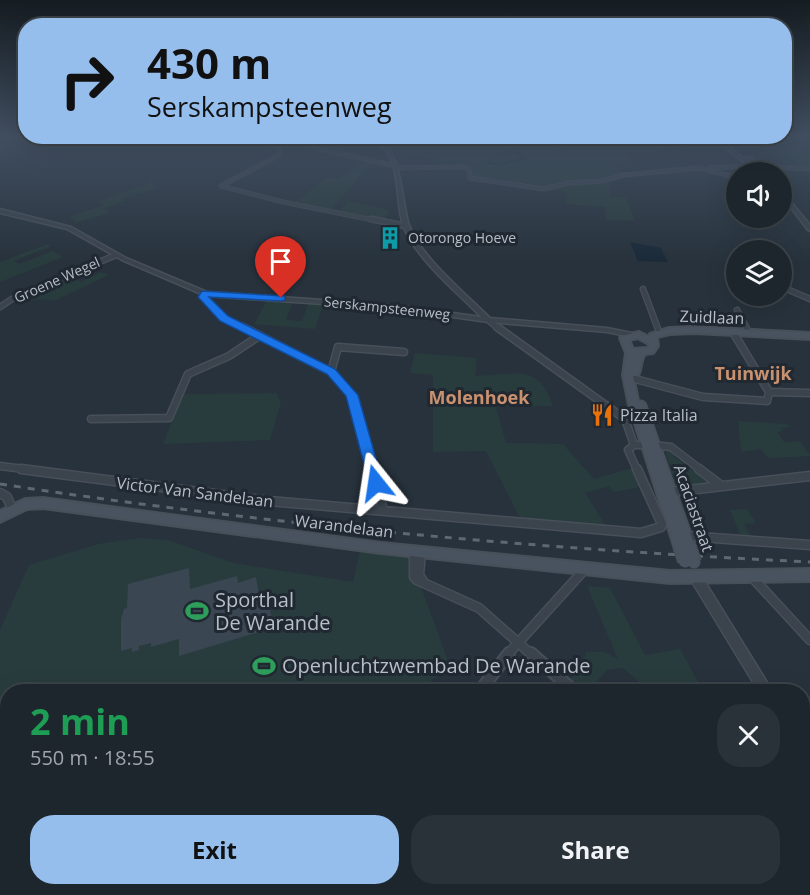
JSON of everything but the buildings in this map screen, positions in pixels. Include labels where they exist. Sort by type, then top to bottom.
[{"type":"main road","name":"Zuidlaan","points":[[641,335],[658,328],[688,326],[795,331],[810,334]]},
{"type":"main road","name":"Zuidlaan","points":[[652,342],[657,334],[676,330],[776,336],[810,334]]},
{"type":"main road","name":"Zuidlaan","points":[[776,336],[773,332],[795,331]]},
{"type":"main road","points":[[627,340],[641,335],[652,342],[653,349],[642,352],[636,361],[635,379]]},
{"type":"main road","points":[[627,340],[642,352]]},
{"type":"main road","name":"Acaciastraat","points":[[627,340],[630,353],[628,382],[638,421],[650,445],[695,576]]},
{"type":"main road","name":"Acaciastraat","points":[[635,379],[650,445]]},
{"type":"main road","name":"Warandelaan","points":[[12,509],[25,504],[43,503],[418,551],[670,577],[810,575]]},
{"type":"main road","points":[[0,517],[12,509]]},
{"type":"street","points":[[235,179],[221,186],[283,202],[406,226]]},
{"type":"street","points":[[398,179],[406,226],[416,243],[488,321],[597,330],[627,340]]},
{"type":"street","points":[[472,179],[544,189],[568,183],[610,179]]},
{"type":"street","points":[[792,205],[810,229]]},
{"type":"street","name":"Serskampsteenweg","points":[[0,211],[69,228],[116,255],[206,294],[396,307],[488,321],[625,419]]},
{"type":"street","name":"Groene Wegel","points":[[0,308],[12,299],[116,255]]},
{"type":"street","points":[[643,289],[658,328]]},
{"type":"street","points":[[792,291],[810,299]]},
{"type":"street","points":[[206,294],[204,298],[224,318],[331,372],[351,395],[382,510]]},
{"type":"street","points":[[737,310],[747,329]]},
{"type":"street","points":[[635,379],[704,397],[767,401],[769,392],[733,332]]},
{"type":"street","points":[[91,419],[169,418],[188,374],[229,356],[259,336]]},
{"type":"street","points":[[331,372],[338,347],[404,352]]},
{"type":"street","points":[[769,392],[810,393]]},
{"type":"street","points":[[638,421],[625,419],[634,445],[671,447],[720,485]]},
{"type":"street","name":"Victor Van Sandelaan","points":[[0,466],[269,501],[641,533],[661,527],[662,524],[628,450],[634,445]]},
{"type":"street","points":[[667,492],[810,476]]},
{"type":"street","points":[[0,493],[7,497],[12,509]]},
{"type":"street","points":[[685,543],[810,545]]},
{"type":"street","points":[[418,551],[414,577],[479,608],[565,684]]},
{"type":"street","points":[[485,684],[518,641],[576,582],[585,569]]},
{"type":"street","points":[[751,575],[771,600],[810,640]]},
{"type":"street","points":[[695,576],[762,684]]},
{"type":"shaded area","points":[[327,179],[358,179],[331,210],[293,203]]},
{"type":"shaded area","points":[[483,179],[598,179],[547,188]]},
{"type":"shaded area","points":[[609,180],[611,197],[626,197],[635,221],[607,220],[604,207],[567,204],[566,192],[549,190],[566,184]]},
{"type":"shaded area","points":[[151,182],[162,187],[123,198],[126,200],[103,209],[110,213],[75,223],[70,216],[104,205],[99,201]]},
{"type":"shaded area","points":[[349,201],[389,210],[385,220],[334,211],[341,209]]},
{"type":"shaded area","points":[[48,244],[51,246],[14,261],[19,264],[53,251],[63,257],[0,282],[0,262]]},
{"type":"shaded area","points":[[101,272],[109,275],[56,300],[17,299],[69,275],[81,282]]},
{"type":"shaded area","points":[[267,300],[293,301],[286,320],[302,321],[309,302],[324,303],[315,329],[254,324]]},
{"type":"shaded area","points":[[415,353],[477,358],[475,376],[513,373],[532,377],[547,392],[553,406],[496,407],[506,443],[563,444],[594,479],[632,468],[641,487],[613,492],[609,486],[585,493],[606,526],[520,518],[486,451],[433,452],[433,375],[410,373]]},
{"type":"shaded area","points":[[276,393],[281,402],[270,440],[163,444],[183,394]]},
{"type":"shaded area","points":[[738,421],[787,424],[790,427],[781,428],[783,431],[777,432],[784,442],[800,441],[810,456],[768,458],[761,449],[741,452]]},
{"type":"shaded area","points":[[665,449],[676,454],[673,456],[710,482],[676,488]]},
{"type":"shaded area","points":[[747,509],[756,523],[744,524],[751,536],[741,536],[730,510]]},
{"type":"shaded area","points":[[140,538],[168,540],[233,563],[353,582],[360,551],[410,557],[411,574],[414,581],[421,587],[451,669],[431,680],[432,684],[0,684],[0,630],[29,565],[98,544]]},
{"type":"shaded area","points":[[587,586],[610,588],[645,655],[680,649],[699,684],[642,684],[623,668],[607,670],[594,684],[576,684],[570,679],[583,662],[586,652],[604,652],[618,659]]},
{"type":"water","points":[[630,242],[661,248],[668,262],[638,261]]},
{"type":"railway","points":[[0,484],[202,512],[404,534],[708,557],[810,562]]},
{"type":"place","name":"Otorongo Hoeve","points":[[390,238]]},
{"type":"place","name":"Pizza Italia","points":[[602,415]]},
{"type":"place","name":"Sporthal De Warande","points":[[197,611]]},
{"type":"place","name":"Openluchtzwembad De Warande","points":[[264,666]]},
{"type":"district","name":"Tuinwijk","points":[[753,374]]},
{"type":"district","name":"Molenhoek","points":[[479,398]]},
{"type":"route","points":[[281,298],[206,294],[203,297],[224,318],[331,372],[351,395],[376,483]]}]
